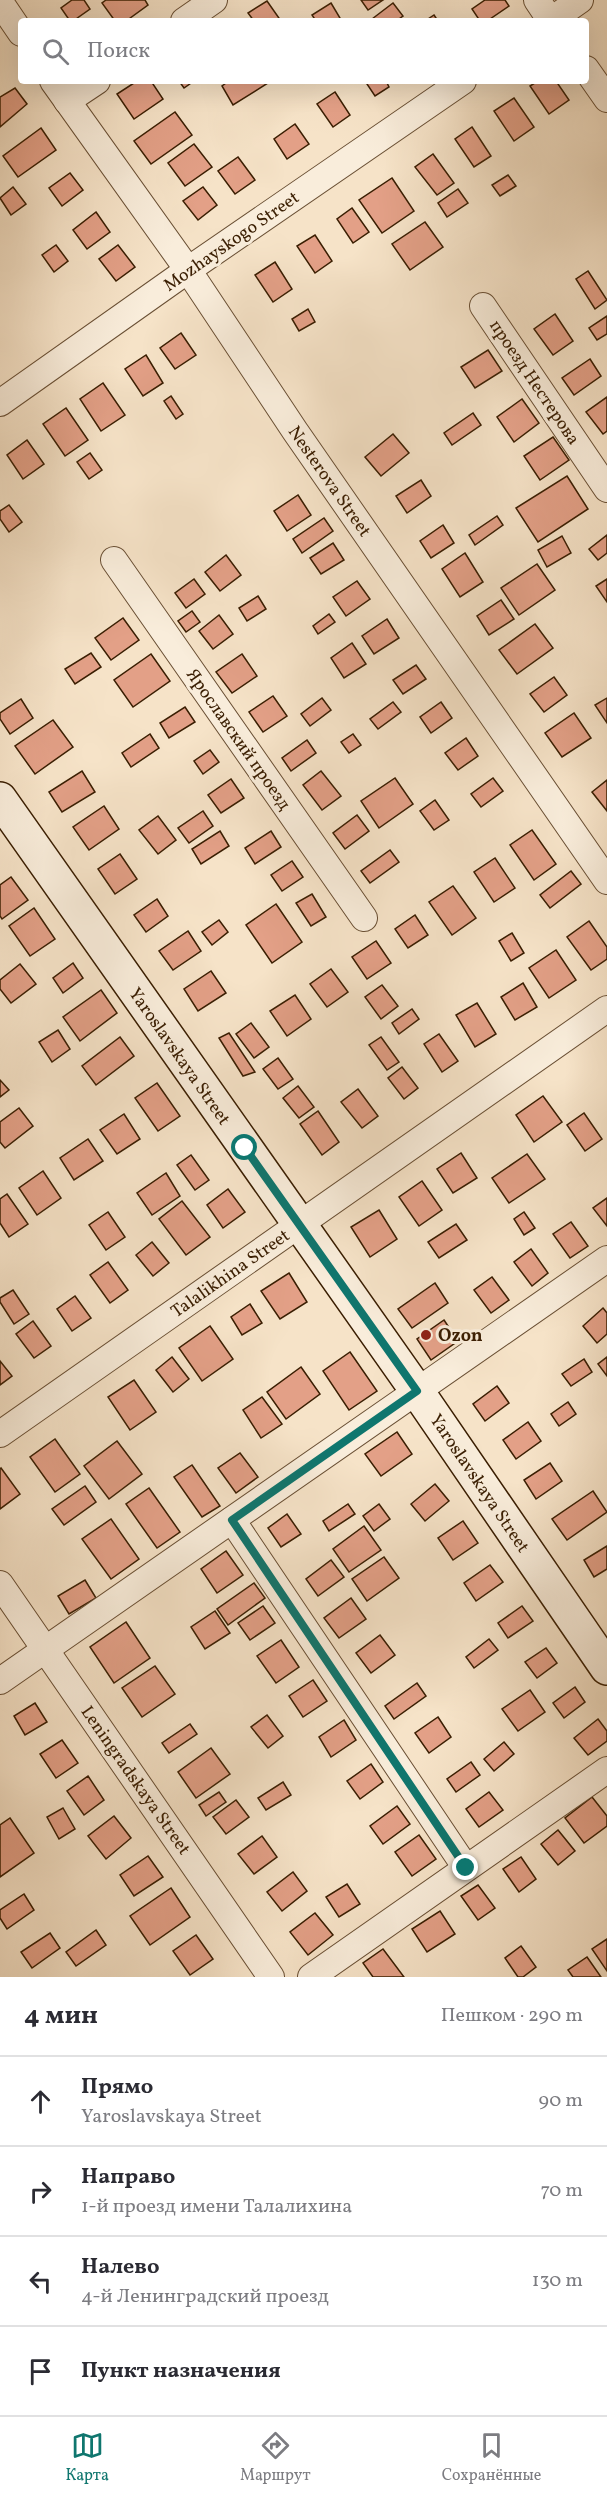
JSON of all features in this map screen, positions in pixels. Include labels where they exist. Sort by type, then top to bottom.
[{"type":"street","points":[[188,18],[214,0]]},
{"type":"street","points":[[537,0],[549,18]]},
{"type":"street","points":[[555,18],[580,0]]},
{"type":"street","points":[[0,2],[18,29]]},
{"type":"street","points":[[589,73],[607,99]]},
{"type":"street","points":[[60,91],[85,84]]},
{"type":"street","name":"Mozhayskogo Street","points":[[0,403],[188,270],[459,84]]},
{"type":"street","name":"Nesterova Street","points":[[60,91],[188,270],[296,431],[607,881]]},
{"type":"street","name":"проезд Нестерова","points":[[483,306],[607,489]]},
{"type":"street","name":"Ярославский проезд","points":[[114,560],[364,918]]},
{"type":"street","name":"Yaroslavskaya Street","points":[[0,799],[417,1391],[607,1668]]},
{"type":"street","name":"Talalikhina Street","points":[[0,1434],[607,1009]]},
{"type":"street","points":[[0,1681],[417,1391],[605,1264]]},
{"type":"street","points":[[232,1520],[466,1868]]},
{"type":"street","name":"Leningradskaya Street","points":[[0,1584],[271,1977]]},
{"type":"street","points":[[311,1977],[607,1770]]},
{"type":"building","points":[[72,0],[84,0],[90,9],[77,18],[68,18],[61,8]]},
{"type":"building","points":[[106,0],[145,0],[148,5],[130,18],[113,18],[102,3]]},
{"type":"building","points":[[361,0],[383,0],[368,10]]},
{"type":"building","points":[[485,0],[505,0],[509,6],[491,18],[478,18],[472,9]]},
{"type":"building","points":[[267,1],[279,18],[252,18],[248,13]]},
{"type":"building","points":[[331,3],[340,18],[314,18],[312,15]]},
{"type":"building","points":[[393,3],[403,16],[400,18],[373,18]]},
{"type":"building","points":[[132,84],[153,84],[163,99],[134,119],[117,94]]},
{"type":"building","points":[[225,84],[266,84],[233,105],[222,86]]},
{"type":"building","points":[[367,84],[388,84],[389,87],[375,96]]},
{"type":"building","points":[[558,84],[569,100],[549,114],[530,86]]},
{"type":"building","points":[[15,88],[27,104],[0,127],[0,97]]},
{"type":"building","points":[[335,92],[350,115],[333,127],[317,104]]},
{"type":"building","points":[[514,98],[534,127],[514,141],[494,111]]},
{"type":"building","points":[[175,112],[192,135],[151,164],[134,141]]},
{"type":"building","points":[[295,124],[309,144],[287,159],[274,139]]},
{"type":"building","points":[[472,127],[491,156],[474,167],[455,139]]},
{"type":"building","points":[[41,128],[56,150],[18,177],[3,156]]},
{"type":"building","points":[[194,144],[212,167],[185,186],[168,163]]},
{"type":"building","points":[[433,154],[454,183],[437,195],[415,167]]},
{"type":"building","points":[[238,157],[255,180],[235,194],[218,171]]},
{"type":"building","points":[[70,173],[83,190],[62,206],[49,188]]},
{"type":"building","points":[[508,175],[516,186],[500,196],[492,185]]},
{"type":"building","points":[[392,178],[414,211],[382,233],[359,200]]},
{"type":"building","points":[[13,187],[26,204],[11,215],[0,198]]},
{"type":"building","points":[[203,187],[217,205],[198,220],[183,201]]},
{"type":"building","points":[[458,189],[468,203],[447,217],[438,203]]},
{"type":"building","points":[[352,208],[369,232],[353,243],[337,219]]},
{"type":"building","points":[[96,212],[110,232],[87,249],[73,230]]},
{"type":"building","points":[[425,222],[443,247],[410,270],[392,244]]},
{"type":"building","points":[[315,235],[332,261],[315,273],[297,246]]},
{"type":"building","points":[[56,245],[68,261],[54,272],[42,255]]},
{"type":"building","points":[[118,245],[135,267],[116,281],[99,259]]},
{"type":"building","points":[[275,262],[292,289],[273,302],[255,275]]},
{"type":"building","points":[[588,271],[607,300],[595,309],[576,279]]},
{"type":"building","points":[[308,309],[315,322],[299,331],[292,319]]},
{"type":"building","points":[[555,314],[573,341],[553,355],[534,329]]},
{"type":"building","points":[[607,316],[607,334],[597,340],[589,328]]},
{"type":"building","points":[[181,333],[196,355],[175,369],[160,348]]},
{"type":"building","points":[[488,350],[502,371],[475,388],[461,367]]},
{"type":"building","points":[[146,355],[163,383],[143,396],[125,369]]},
{"type":"building","points":[[590,359],[601,376],[574,395],[562,378]]},
{"type":"building","points":[[103,383],[125,415],[101,431],[80,399]]},
{"type":"building","points":[[171,396],[183,414],[176,419],[164,401]]},
{"type":"building","points":[[607,397],[607,431],[603,434],[586,412]]},
{"type":"building","points":[[522,399],[539,423],[514,442],[497,417]]},
{"type":"building","points":[[66,408],[88,440],[65,456],[43,424]]},
{"type":"building","points":[[473,413],[481,425],[452,445],[444,433]]},
{"type":"building","points":[[393,434],[409,453],[381,476],[365,457]]},
{"type":"building","points":[[553,437],[569,460],[540,480],[524,456]]},
{"type":"building","points":[[27,440],[44,464],[23,479],[7,455]]},
{"type":"building","points":[[90,453],[102,470],[89,479],[77,462]]},
{"type":"building","points":[[567,476],[588,509],[538,542],[516,508]]},
{"type":"building","points":[[421,480],[431,496],[407,513],[396,496]]},
{"type":"building","points":[[298,495],[311,515],[287,531],[274,511]]},
{"type":"building","points":[[9,505],[22,522],[9,532],[0,519],[0,511]]},
{"type":"building","points":[[497,516],[503,525],[475,545],[469,535]]},
{"type":"building","points":[[324,518],[333,531],[302,553],[293,539]]},
{"type":"building","points":[[443,525],[454,543],[431,558],[420,541]]},
{"type":"building","points":[[607,535],[607,553],[598,560],[589,549]]},
{"type":"building","points":[[562,536],[571,553],[547,567],[538,550]]},
{"type":"building","points":[[333,543],[344,560],[321,574],[310,558]]},
{"type":"building","points":[[465,553],[483,582],[460,597],[442,569]]},
{"type":"building","points":[[226,555],[241,575],[220,591],[205,572]]},
{"type":"building","points":[[537,564],[555,590],[519,615],[501,588]]},
{"type":"building","points":[[194,579],[205,594],[186,608],[175,593]]},
{"type":"building","points":[[607,579],[607,602],[596,586]]},
{"type":"building","points":[[357,581],[370,599],[346,616],[333,597]]},
{"type":"building","points":[[258,596],[266,609],[247,621],[239,608]]},
{"type":"building","points":[[501,600],[514,619],[489,635],[477,616]]},
{"type":"building","points":[[192,611],[200,622],[186,632],[178,621]]},
{"type":"building","points":[[329,614],[335,622],[318,634],[313,626]]},
{"type":"building","points":[[219,615],[233,634],[213,649],[199,631]]},
{"type":"building","points":[[123,618],[139,640],[111,660],[95,638]]},
{"type":"building","points":[[387,619],[399,638],[374,654],[362,636]]},
{"type":"building","points":[[535,624],[553,648],[517,674],[499,650]]},
{"type":"building","points":[[352,643],[366,664],[344,678],[331,658]]},
{"type":"building","points":[[91,653],[101,667],[75,684],[65,669]]},
{"type":"building","points":[[151,654],[170,681],[133,707],[114,680]]},
{"type":"building","points":[[242,654],[257,676],[232,693],[216,672]]},
{"type":"building","points":[[416,665],[426,679],[403,694],[393,680]]},
{"type":"building","points":[[554,677],[567,695],[544,712],[530,694]]},
{"type":"building","points":[[273,696],[287,716],[263,732],[249,712]]},
{"type":"building","points":[[322,698],[331,710],[310,726],[301,714]]},
{"type":"building","points":[[607,698],[607,723],[595,705]]},
{"type":"building","points":[[21,699],[33,718],[10,734],[0,719],[0,713]]},
{"type":"building","points":[[393,702],[401,712],[378,729],[370,719]]},
{"type":"building","points":[[441,702],[452,718],[431,733],[420,717]]},
{"type":"building","points":[[185,707],[195,722],[169,738],[160,723]]},
{"type":"building","points":[[574,713],[591,738],[562,757],[545,733]]},
{"type":"building","points":[[53,720],[73,747],[35,774],[15,746]]},
{"type":"building","points":[[150,734],[159,748],[131,767],[122,753]]},
{"type":"building","points":[[353,734],[361,745],[349,753],[341,742]]},
{"type":"building","points":[[466,738],[478,756],[458,770],[445,753]]},
{"type":"building","points":[[307,740],[316,753],[291,771],[282,758]]},
{"type":"building","points":[[210,750],[219,762],[203,774],[194,761]]},
{"type":"building","points":[[82,771],[95,792],[62,812],[49,792]]},
{"type":"building","points":[[321,771],[341,796],[322,810],[303,785]]},
{"type":"building","points":[[395,778],[413,804],[379,828],[361,801]]},
{"type":"building","points":[[493,778],[503,791],[481,807],[471,794]]},
{"type":"building","points":[[231,779],[244,798],[221,813],[208,795]]},
{"type":"building","points":[[607,780],[607,811],[592,792]]},
{"type":"building","points":[[435,800],[449,820],[434,830],[420,811]]},
{"type":"building","points":[[104,806],[119,829],[89,850],[73,827]]},
{"type":"building","points":[[203,811],[213,826],[189,843],[178,828]]},
{"type":"building","points":[[357,815],[369,831],[345,849],[333,833]]},
{"type":"building","points":[[158,816],[176,840],[158,854],[139,830]]},
{"type":"building","points":[[532,830],[556,864],[534,880],[510,845]]},
{"type":"building","points":[[220,831],[229,846],[201,864],[192,849]]},
{"type":"building","points":[[271,831],[281,847],[255,864],[245,848]]},
{"type":"building","points":[[390,850],[399,862],[370,883],[361,871]]},
{"type":"building","points":[[120,854],[137,879],[115,894],[98,869]]},
{"type":"building","points":[[495,858],[515,888],[494,902],[474,872]]},
{"type":"building","points":[[292,861],[303,877],[282,891],[271,875]]},
{"type":"building","points":[[571,871],[581,884],[550,908],[540,895]]},
{"type":"building","points":[[11,877],[28,900],[2,919],[0,916],[0,885]]},
{"type":"building","points":[[453,886],[476,918],[452,935],[429,902]]},
{"type":"building","points":[[312,894],[326,917],[311,926],[296,903]]},
{"type":"building","points":[[157,899],[168,916],[146,932],[134,915]]},
{"type":"building","points":[[276,904],[302,942],[272,963],[246,925]]},
{"type":"building","points":[[34,908],[55,939],[30,956],[9,926]]},
{"type":"building","points":[[415,915],[428,935],[408,948],[395,929]]},
{"type":"building","points":[[219,920],[228,932],[212,945],[202,932]]},
{"type":"building","points":[[589,921],[607,947],[607,959],[591,970],[567,937]]},
{"type":"building","points":[[188,931],[201,951],[173,970],[159,951]]},
{"type":"building","points":[[512,933],[524,953],[511,961],[499,941]]},
{"type":"building","points":[[376,941],[391,963],[367,979],[352,957]]},
{"type":"building","points":[[556,950],[576,980],[549,998],[529,968]]},
{"type":"building","points":[[73,963],[83,978],[63,993],[53,978]]},
{"type":"building","points":[[20,964],[36,984],[11,1003],[0,989],[0,980]]},
{"type":"building","points":[[331,969],[348,992],[327,1007],[310,984]]},
{"type":"building","points":[[211,971],[226,993],[198,1011],[184,989]]},
{"type":"building","points":[[523,983],[537,1007],[515,1020],[501,997]]},
{"type":"building","points":[[382,985],[398,1006],[381,1019],[365,997]]},
{"type":"building","points":[[101,990],[117,1013],[80,1041],[63,1017]]},
{"type":"building","points":[[295,995],[311,1019],[287,1036],[270,1011]]},
{"type":"building","points":[[477,1003],[496,1034],[475,1047],[456,1015]]},
{"type":"building","points":[[412,1009],[419,1019],[399,1034],[392,1023]]},
{"type":"building","points":[[251,1023],[269,1047],[254,1058],[236,1034]]},
{"type":"building","points":[[58,1030],[70,1049],[52,1062],[39,1042]]},
{"type":"building","points":[[229,1033],[255,1072],[243,1076],[219,1038]]},
{"type":"building","points":[[439,1034],[458,1061],[442,1072],[424,1044]]},
{"type":"building","points":[[120,1037],[134,1056],[96,1085],[82,1066]]},
{"type":"building","points":[[381,1037],[399,1062],[387,1070],[369,1045]]},
{"type":"building","points":[[278,1058],[293,1079],[278,1089],[263,1069]]},
{"type":"building","points":[[402,1067],[418,1088],[404,1099],[388,1078]]},
{"type":"building","points":[[0,1080],[9,1090],[0,1097]]},
{"type":"building","points":[[157,1083],[180,1116],[158,1131],[135,1098]]},
{"type":"building","points":[[298,1086],[314,1107],[299,1118],[283,1098]]},
{"type":"building","points":[[358,1089],[378,1116],[362,1128],[341,1102]]},
{"type":"building","points":[[543,1096],[562,1122],[534,1142],[516,1115]]},
{"type":"building","points":[[19,1108],[33,1126],[5,1148],[0,1142],[0,1122]]},
{"type":"building","points":[[318,1111],[339,1142],[322,1155],[300,1124]]},
{"type":"building","points":[[584,1113],[602,1139],[585,1151],[567,1125]]},
{"type":"building","points":[[124,1114],[140,1139],[117,1154],[100,1130]]},
{"type":"building","points":[[88,1139],[103,1161],[74,1180],[60,1158]]},
{"type":"building","points":[[461,1153],[477,1178],[453,1193],[437,1169]]},
{"type":"building","points":[[527,1154],[545,1179],[509,1203],[492,1178]]},
{"type":"building","points":[[191,1155],[209,1180],[195,1190],[177,1165]]},
{"type":"building","points":[[43,1171],[61,1198],[37,1215],[19,1188]]},
{"type":"building","points":[[166,1173],[180,1196],[152,1215],[137,1193]]},
{"type":"building","points":[[422,1181],[442,1210],[419,1226],[399,1197]]},
{"type":"building","points":[[228,1189],[245,1212],[223,1228],[207,1205]]},
{"type":"building","points":[[7,1194],[28,1224],[9,1237],[0,1223],[0,1199]]},
{"type":"building","points":[[607,1198],[607,1226],[593,1208]]},
{"type":"building","points":[[182,1201],[210,1237],[186,1255],[159,1219]]},
{"type":"building","points":[[379,1210],[397,1239],[370,1257],[351,1227]]},
{"type":"building","points":[[108,1212],[125,1237],[106,1250],[89,1225]]},
{"type":"building","points":[[524,1212],[535,1228],[524,1235],[514,1219]]},
{"type":"building","points":[[571,1222],[588,1246],[570,1258],[553,1234]]},
{"type":"building","points":[[456,1224],[467,1240],[439,1258],[428,1242]]},
{"type":"building","points":[[152,1242],[169,1263],[153,1276],[136,1255]]},
{"type":"building","points":[[531,1249],[548,1273],[532,1286],[514,1262]]},
{"type":"building","points":[[108,1262],[128,1290],[110,1303],[90,1275]]},
{"type":"building","points":[[289,1273],[307,1302],[280,1319],[261,1291]]},
{"type":"building","points":[[492,1277],[509,1300],[491,1313],[474,1290]]},
{"type":"building","points":[[435,1283],[448,1303],[412,1328],[398,1309]]},
{"type":"building","points":[[13,1290],[29,1314],[14,1324],[0,1302],[0,1298]]},
{"type":"building","points":[[75,1296],[91,1318],[72,1331],[57,1309]]},
{"type":"building","points":[[250,1304],[262,1323],[242,1335],[231,1317]]},
{"type":"building","points":[[603,1308],[607,1313],[607,1334],[597,1343],[583,1326]]},
{"type":"building","points":[[444,1320],[458,1341],[431,1360],[417,1339]]},
{"type":"building","points":[[33,1321],[51,1346],[34,1358],[16,1334]]},
{"type":"building","points":[[210,1326],[233,1359],[202,1381],[179,1348]]},
{"type":"building","points":[[350,1352],[377,1391],[349,1410],[323,1371]]},
{"type":"building","points":[[172,1357],[189,1379],[173,1392],[156,1370]]},
{"type":"building","points":[[607,1357],[607,1376],[598,1364]]},
{"type":"building","points":[[584,1359],[592,1372],[571,1386],[562,1374]]},
{"type":"building","points":[[0,1361],[12,1376],[0,1385]]},
{"type":"building","points":[[301,1367],[320,1394],[286,1419],[267,1392]]},
{"type":"building","points":[[134,1380],[156,1412],[130,1430],[108,1397]]},
{"type":"building","points":[[497,1386],[509,1403],[485,1421],[473,1404]]},
{"type":"building","points":[[262,1397],[282,1424],[261,1438],[243,1410]]},
{"type":"building","points":[[568,1402],[576,1414],[559,1426],[551,1414]]},
{"type":"building","points":[[528,1422],[541,1441],[516,1459],[503,1440]]},
{"type":"building","points":[[397,1432],[412,1454],[381,1476],[365,1454]]},
{"type":"building","points":[[55,1439],[80,1474],[55,1492],[30,1457]]},
{"type":"building","points":[[117,1441],[142,1474],[109,1499],[84,1466]]},
{"type":"building","points":[[240,1453],[258,1477],[236,1493],[218,1468]]},
{"type":"building","points":[[550,1463],[562,1481],[536,1499],[524,1480]]},
{"type":"building","points":[[192,1465],[220,1506],[202,1517],[174,1477]]},
{"type":"building","points":[[0,1469],[20,1494],[0,1509]]},
{"type":"building","points":[[435,1484],[449,1501],[425,1521],[411,1504]]},
{"type":"building","points":[[85,1486],[96,1502],[64,1525],[52,1509]]},
{"type":"building","points":[[149,1488],[180,1532],[157,1548],[126,1504]]},
{"type":"building","points":[[593,1491],[607,1512],[567,1540],[552,1519]]},
{"type":"building","points":[[348,1504],[355,1514],[329,1531],[323,1521]]},
{"type":"building","points":[[379,1504],[390,1519],[374,1531],[363,1516]]},
{"type":"building","points":[[287,1514],[301,1534],[281,1547],[268,1528]]},
{"type":"building","points":[[111,1519],[139,1559],[111,1579],[82,1539]]},
{"type":"building","points":[[463,1521],[478,1543],[453,1560],[438,1538]]},
{"type":"building","points":[[364,1526],[381,1550],[349,1572],[333,1549]]},
{"type":"building","points":[[607,1546],[607,1569],[594,1577],[584,1560]]},
{"type":"building","points":[[226,1551],[243,1575],[217,1593],[201,1569]]},
{"type":"building","points":[[384,1557],[399,1578],[367,1601],[352,1579]]},
{"type":"building","points":[[331,1560],[344,1577],[318,1596],[306,1579]]},
{"type":"building","points":[[490,1565],[503,1582],[476,1601],[464,1583]]},
{"type":"building","points":[[85,1580],[96,1598],[69,1614],[58,1596]]},
{"type":"building","points":[[254,1583],[265,1598],[228,1625],[217,1609]]},
{"type":"building","points":[[351,1598],[366,1619],[339,1638],[324,1618]]},
{"type":"building","points":[[263,1606],[275,1623],[250,1640],[238,1623]]},
{"type":"building","points":[[522,1606],[533,1621],[508,1638],[498,1623]]},
{"type":"building","points":[[215,1611],[230,1633],[205,1649],[191,1627]]},
{"type":"building","points":[[126,1622],[150,1658],[114,1683],[90,1647]]},
{"type":"building","points":[[380,1635],[395,1655],[371,1673],[356,1653]]},
{"type":"building","points":[[489,1639],[498,1650],[474,1668],[466,1657]]},
{"type":"building","points":[[281,1640],[299,1667],[276,1683],[257,1656]]},
{"type":"building","points":[[546,1648],[557,1663],[537,1678],[525,1662]]},
{"type":"building","points":[[155,1666],[175,1694],[142,1717],[122,1688]]},
{"type":"building","points":[[313,1680],[327,1701],[303,1717],[289,1696]]},
{"type":"building","points":[[417,1683],[426,1696],[394,1719],[385,1706]]},
{"type":"building","points":[[575,1687],[585,1702],[564,1718],[553,1703]]},
{"type":"building","points":[[530,1690],[545,1712],[518,1731],[502,1709]]},
{"type":"building","points":[[35,1703],[47,1722],[25,1735],[14,1716]]},
{"type":"building","points":[[267,1715],[283,1736],[268,1748],[251,1727]]},
{"type":"building","points":[[438,1717],[451,1737],[429,1753],[415,1733]]},
{"type":"building","points":[[598,1719],[607,1731],[607,1741],[588,1755],[574,1738]]},
{"type":"building","points":[[344,1720],[356,1740],[331,1757],[319,1737]]},
{"type":"building","points":[[190,1724],[197,1734],[169,1753],[162,1743]]},
{"type":"building","points":[[62,1740],[78,1763],[56,1778],[40,1754]]},
{"type":"building","points":[[504,1742],[514,1754],[494,1771],[484,1759]]},
{"type":"building","points":[[211,1748],[230,1774],[196,1798],[178,1772]]},
{"type":"building","points":[[471,1762],[480,1775],[456,1792],[447,1779]]},
{"type":"building","points":[[371,1764],[383,1782],[360,1799],[347,1781]]},
{"type":"building","points":[[88,1776],[104,1800],[84,1815],[67,1791]]},
{"type":"building","points":[[283,1782],[291,1795],[266,1810],[258,1798]]},
{"type":"building","points":[[219,1792],[226,1802],[206,1816],[199,1805]]},
{"type":"building","points":[[489,1792],[503,1810],[479,1827],[466,1809]]},
{"type":"building","points":[[592,1797],[607,1816],[607,1826],[584,1843],[565,1818]]},
{"type":"building","points":[[236,1800],[249,1817],[226,1834],[213,1817]]},
{"type":"building","points":[[397,1806],[410,1824],[383,1844],[370,1826]]},
{"type":"building","points":[[63,1808],[75,1829],[59,1839],[47,1817]]},
{"type":"building","points":[[114,1816],[131,1838],[106,1859],[88,1836]]},
{"type":"building","points":[[10,1818],[34,1853],[0,1877],[0,1825]]},
{"type":"building","points":[[558,1830],[575,1851],[558,1865],[541,1844]]},
{"type":"building","points":[[419,1835],[436,1859],[412,1876],[395,1852]]},
{"type":"building","points":[[262,1836],[277,1857],[254,1874],[238,1854]]},
{"type":"building","points":[[148,1856],[163,1877],[134,1896],[120,1875]]},
{"type":"building","points":[[521,1857],[536,1879],[519,1892],[503,1869]]},
{"type":"building","points":[[293,1872],[307,1891],[282,1911],[267,1892]]},
{"type":"building","points":[[347,1884],[360,1904],[339,1917],[326,1897]]},
{"type":"building","points":[[478,1885],[495,1908],[478,1920],[461,1896]]},
{"type":"building","points":[[171,1888],[190,1917],[150,1945],[130,1916]]},
{"type":"building","points":[[24,1894],[34,1910],[7,1929],[0,1918],[0,1910]]},
{"type":"building","points":[[440,1911],[455,1934],[427,1952],[412,1929]]},
{"type":"building","points":[[315,1913],[333,1935],[308,1955],[290,1932]]},
{"type":"building","points":[[96,1930],[106,1945],[76,1966],[66,1952]]},
{"type":"building","points":[[50,1933],[60,1948],[32,1968],[21,1952]]},
{"type":"building","points":[[196,1935],[213,1959],[190,1975],[173,1951]]},
{"type":"building","points":[[607,1939],[607,1971],[592,1949]]},
{"type":"building","points":[[521,1946],[536,1967],[523,1977],[518,1977],[505,1958]]},
{"type":"building","points":[[383,1949],[404,1977],[373,1977],[363,1963]]},
{"type":"building","points":[[587,1957],[601,1977],[573,1977],[568,1970]]},
{"type":"place","name":"Ozon","points":[[426,1335]]},
{"type":"route","points":[[245,1148],[417,1391],[232,1520],[466,1868]]}]
